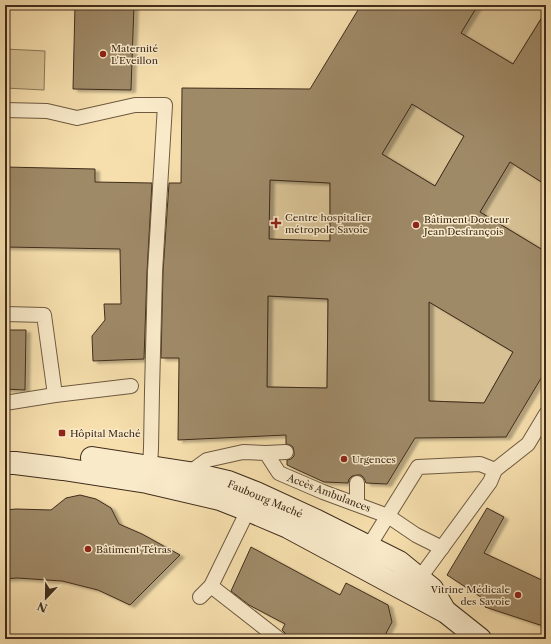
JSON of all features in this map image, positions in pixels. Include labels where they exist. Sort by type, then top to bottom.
[{"type":"street","name":"Faubourg Maché","points":[[5,449],[46,452],[150,467],[189,473],[228,482],[288,527],[446,612],[480,639]]},
{"type":"street","name":"Faubourg Maché","points":[[5,463],[63,469],[147,482],[220,499],[252,501],[317,521],[399,562],[432,589],[446,612]]},
{"type":"lane","points":[[5,110],[48,111],[77,118],[135,105],[166,105],[155,272],[150,467]]},
{"type":"lane","points":[[5,314],[44,315],[55,395]]},
{"type":"lane","points":[[5,403],[55,395],[131,386]]},
{"type":"lane","points":[[419,579],[490,482],[495,470],[528,444],[546,414]]},
{"type":"lane","points":[[189,473],[207,460],[243,452],[286,452]]},
{"type":"lane","name":"Accès Ambulances","points":[[266,453],[279,473],[323,492],[388,516],[416,534],[442,548]]},
{"type":"lane","points":[[369,546],[418,467],[480,464],[495,470]]},
{"type":"lane","points":[[356,483],[357,504]]},
{"type":"lane","points":[[200,597],[211,586],[252,501]]},
{"type":"lane","points":[[211,586],[279,639]]},
{"type":"shaded area","points":[[478,5],[534,5],[545,12],[513,64],[461,33]]},
{"type":"shaded area","points":[[5,49],[45,51],[44,90],[5,88]]},
{"type":"shaded area","points":[[412,104],[464,136],[435,186],[382,154]]},
{"type":"shaded area","points":[[510,162],[546,185],[546,252],[480,212]]},
{"type":"shaded area","points":[[270,180],[330,183],[330,241],[269,239]]},
{"type":"shaded area","points":[[268,296],[328,299],[327,388],[267,387]]},
{"type":"shaded area","points":[[429,302],[513,352],[484,403],[429,401]]},
{"type":"building","name":"Maternité L'Eveillon","points":[[75,5],[134,5],[131,90],[73,89]]},
{"type":"building","name":"Bâtiment Docteur Jean Desfrançois","points":[[361,5],[478,5],[461,33],[513,64],[546,11],[546,185],[510,162],[480,212],[546,252],[546,370],[506,437],[415,438],[387,484],[366,483],[361,475],[352,476],[348,483],[324,482],[287,465],[287,460],[294,456],[294,452],[293,447],[286,444],[286,435],[178,440],[179,358],[161,358],[163,272],[169,183],[181,183],[182,88],[310,89]],"holes":[[[412,104],[464,136],[435,186],[382,154]],[[270,180],[330,183],[330,241],[269,239]],[[268,296],[328,299],[327,388],[267,387]],[[429,302],[513,352],[484,403],[429,401]]]},
{"type":"building","points":[[5,167],[95,169],[95,182],[152,183],[144,359],[93,361],[92,336],[105,320],[104,304],[121,304],[120,249],[5,247]]},
{"type":"building","points":[[5,330],[26,330],[25,390],[5,389]]},
{"type":"building","name":"Bâtiment Tétras","points":[[80,495],[96,499],[111,508],[119,524],[142,534],[180,555],[130,605],[98,590],[62,581],[17,578],[5,579],[5,510],[51,510],[66,498]]},
{"type":"building","points":[[487,508],[504,517],[484,553],[546,582],[546,627],[485,607],[487,601],[447,575]]},
{"type":"building","points":[[251,547],[340,595],[346,583],[388,605],[392,622],[383,639],[293,639],[287,635],[282,630],[285,624],[249,605],[231,591]]},
{"type":"place","name":"Maternité L'Eveillon","points":[[103,54]]},
{"type":"place","name":"Centre hospitalier métropole Savoie","points":[[276,223]]},
{"type":"place","name":"Bâtiment Docteur Jean Desfrançois","points":[[416,225]]},
{"type":"place","name":"Hôpital Maché","points":[[62,433]]},
{"type":"place","name":"Urgences","points":[[344,459]]},
{"type":"place","name":"Bâtiment Tétras","points":[[88,549]]},
{"type":"place","name":"Vitrine Médicale des Savoie","points":[[518,595]]}]
